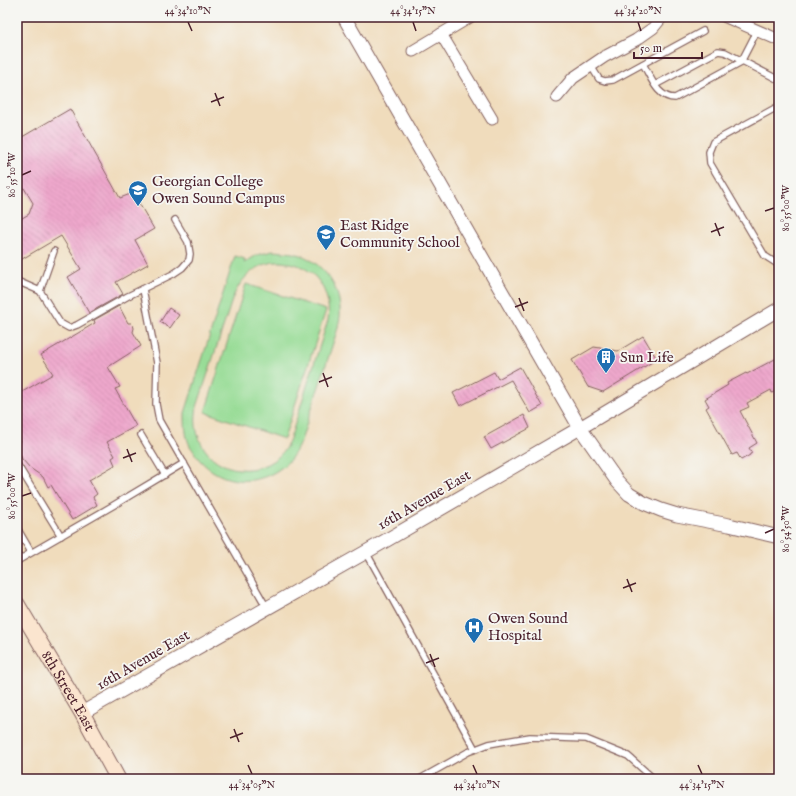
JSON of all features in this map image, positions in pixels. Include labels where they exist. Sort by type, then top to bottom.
[{"type":"main road","name":"8th Street East","points":[[17,604],[82,713],[118,779]]},
{"type":"street","points":[[344,17],[580,428],[617,481],[629,494],[644,503],[661,510],[677,515],[779,537]]},
{"type":"street","points":[[413,51],[470,17]]},
{"type":"street","points":[[557,97],[573,78],[604,57],[636,40],[653,28],[662,17]]},
{"type":"street","points":[[726,17],[779,40]]},
{"type":"street","points":[[441,34],[492,120]]},
{"type":"street","name":"16th Avenue East","points":[[82,713],[366,552],[580,428],[779,309]]},
{"type":"lane","points":[[591,66],[599,79],[605,81],[613,80],[703,31]]},
{"type":"lane","points":[[643,64],[658,90],[664,96],[675,98],[741,62],[757,31]]},
{"type":"lane","points":[[655,85],[718,51],[725,52],[741,62],[779,80]]},
{"type":"lane","points":[[779,106],[713,142],[709,152],[710,163],[765,256],[779,265]]},
{"type":"lane","points":[[17,281],[40,290],[60,323],[69,328],[77,325],[182,268],[189,260],[190,254],[188,242],[175,220]]},
{"type":"lane","points":[[40,290],[54,251]]},
{"type":"lane","points":[[143,289],[157,363],[156,404],[159,420],[267,608]]},
{"type":"lane","points":[[141,435],[164,475]]},
{"type":"lane","points":[[17,561],[184,463]]},
{"type":"lane","points":[[17,464],[60,536]]},
{"type":"lane","points":[[17,528],[31,552]]},
{"type":"lane","points":[[366,552],[475,749]]},
{"type":"lane","points":[[420,779],[475,749],[489,744],[530,738],[586,739],[628,756],[654,779]]},
{"type":"green space","points":[[273,251],[294,253],[310,259],[318,265],[335,287],[340,306],[340,318],[301,441],[293,456],[285,465],[270,475],[259,479],[235,480],[224,477],[213,471],[203,464],[195,454],[187,438],[185,413],[235,256],[245,259],[244,263],[257,255]],"holes":[[[283,262],[300,266],[314,275],[319,281],[328,304],[328,320],[292,433],[285,449],[278,457],[268,464],[256,468],[233,468],[222,464],[213,458],[205,449],[199,438],[197,430],[197,407],[233,297],[239,286],[247,276],[257,268],[270,263]]]},
{"type":"green space","points":[[246,284],[326,310],[284,439],[205,412]]},
{"type":"building","name":"Georgian College Owen Sound Campus","points":[[70,109],[120,198],[133,193],[154,229],[135,240],[148,264],[116,282],[123,294],[89,313],[68,277],[81,269],[61,236],[17,262],[17,221],[29,214],[33,203],[24,188],[17,191],[17,140]]},
{"type":"building","points":[[119,306],[128,323],[133,325],[133,332],[141,346],[108,367],[120,387],[115,389],[136,426],[107,442],[115,456],[112,458],[115,465],[89,480],[97,494],[93,497],[97,505],[72,520],[51,485],[48,487],[43,477],[30,468],[22,459],[17,447],[17,443],[21,441],[17,434],[17,395],[53,374],[41,355],[95,323],[94,320]]},
{"type":"building","points":[[169,308],[179,315],[170,328],[160,322]]},
{"type":"building","name":"Sun Life","points":[[643,336],[657,359],[603,392],[588,387],[572,360],[594,347],[618,351]]},
{"type":"building","points":[[775,359],[776,361],[779,359],[779,389],[772,393],[771,390],[747,403],[749,407],[740,411],[757,443],[749,448],[752,453],[741,460],[737,453],[732,455],[706,408],[709,406],[705,399],[728,385],[727,383]]},
{"type":"building","points":[[520,367],[542,406],[530,413],[511,380],[460,406],[453,393],[494,372],[498,379]]},
{"type":"building","points":[[524,415],[530,428],[491,449],[484,437]]},
{"type":"place","name":"Georgian College Owen Sound Campus","points":[[138,207]]},
{"type":"place","name":"East Ridge Community School","points":[[326,251]]},
{"type":"place","name":"Sun Life","points":[[606,374]]},
{"type":"place","name":"Owen Sound Hospital","points":[[474,644]]}]
